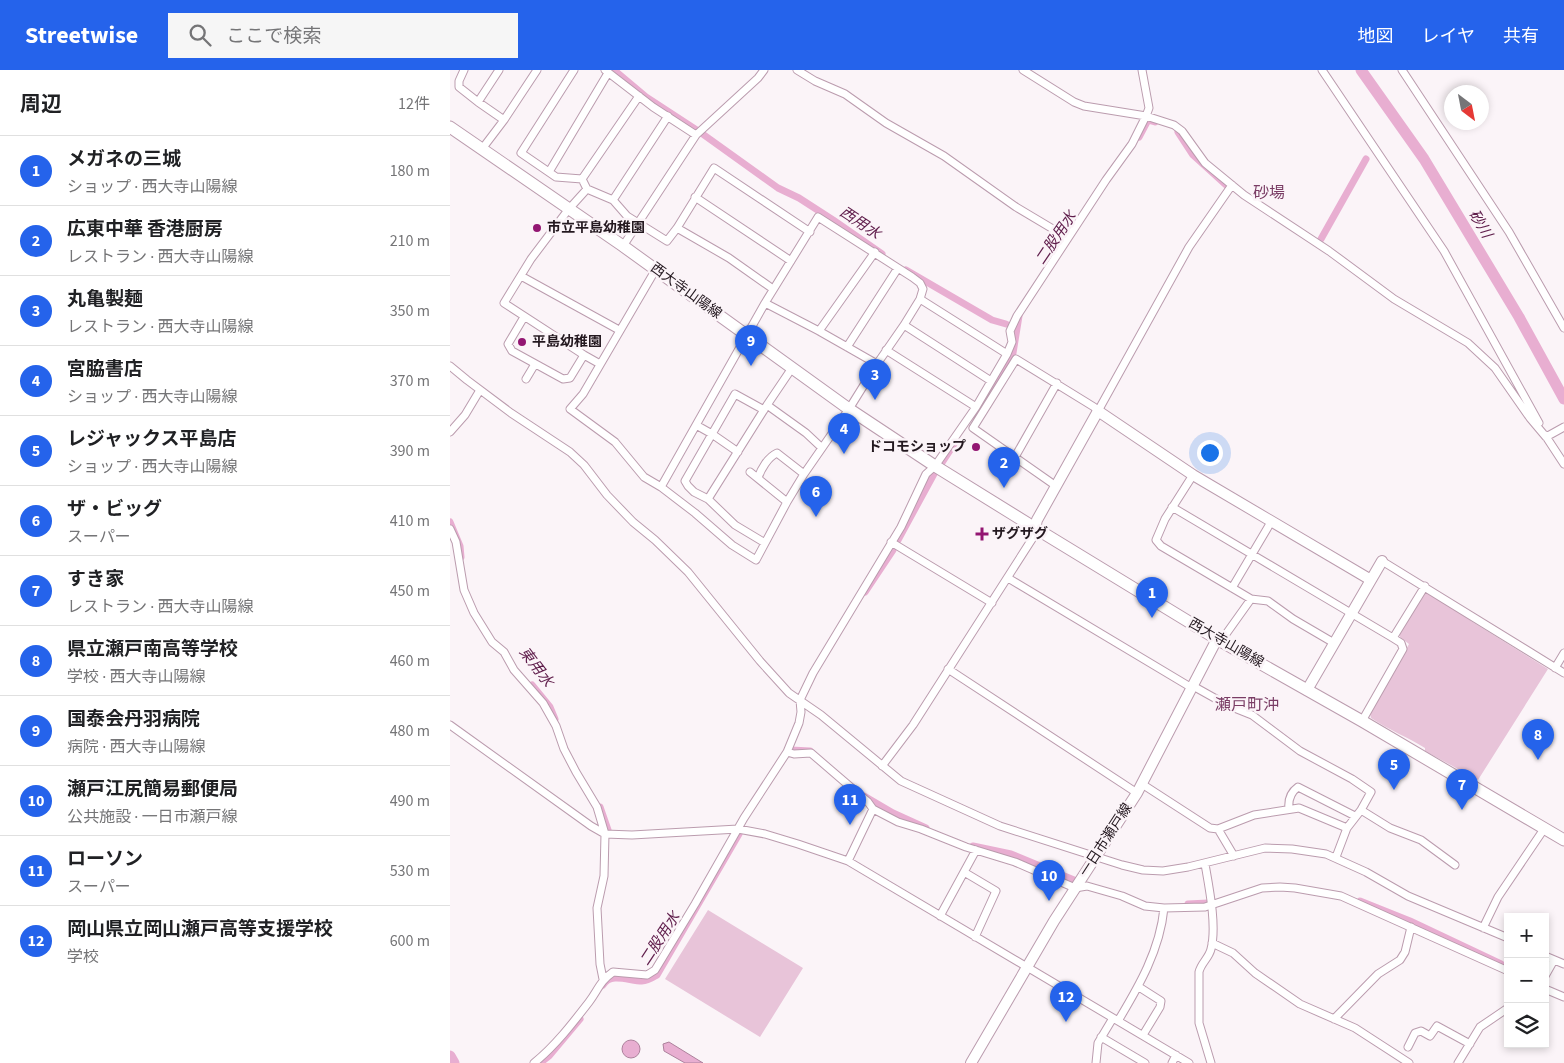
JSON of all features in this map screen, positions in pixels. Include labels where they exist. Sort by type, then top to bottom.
[{"type":"main road","name":"西大寺山陽線","points":[[450,127],[568,210],[623,246],[849,409],[935,466],[1219,640],[1362,721],[1544,830],[1564,840]]},
{"type":"street","points":[[464,70],[459,80],[459,87],[504,120]]},
{"type":"street","points":[[478,102],[499,70]]},
{"type":"street","points":[[482,149],[537,70]]},
{"type":"street","points":[[574,70],[521,153],[556,177],[582,179]]},
{"type":"street","points":[[623,246],[696,135],[758,78],[764,70]]},
{"type":"street","points":[[797,70],[815,81],[844,94],[886,123],[944,156],[1016,207],[1068,238]]},
{"type":"street","points":[[1023,70],[1074,102],[1084,106],[1146,116],[1174,124],[1182,131],[1204,163],[1232,185],[1330,251],[1394,299],[1468,343],[1495,368],[1530,418],[1546,437]]},
{"type":"street","points":[[534,1063],[547,1052],[574,1020],[590,1000],[603,979],[613,972],[646,975],[655,970],[696,904],[738,829],[787,752],[799,724],[800,700],[813,672],[901,527],[926,474],[935,466],[976,407],[1007,354],[1012,342],[1010,331],[1017,316],[1132,144],[1148,108],[1142,70]]},
{"type":"street","points":[[1322,70],[1444,251],[1546,437],[1564,464]]},
{"type":"street","points":[[1402,70],[1510,232],[1564,328]]},
{"type":"street","points":[[549,172],[606,72],[653,107],[696,135]]},
{"type":"street","points":[[582,179],[639,96]]},
{"type":"street","points":[[613,200],[668,116]]},
{"type":"street","points":[[582,179],[587,189],[613,200],[628,216],[638,221],[666,242],[677,228],[714,168],[810,232]]},
{"type":"street","points":[[882,766],[913,725],[1034,536],[1036,520],[1190,247],[1232,185]]},
{"type":"street","points":[[587,189],[568,210],[531,258],[504,303],[600,364]]},
{"type":"street","points":[[695,197],[791,261]]},
{"type":"street","points":[[656,270],[583,394],[570,409],[615,442],[644,477],[661,487],[732,544],[756,560],[804,474],[904,325],[920,298],[923,289],[920,283],[875,252],[818,217],[773,289],[661,487]]},
{"type":"street","points":[[677,228],[729,258],[773,289]]},
{"type":"street","points":[[819,330],[875,252]]},
{"type":"street","points":[[847,347],[898,268]]},
{"type":"street","points":[[521,276],[619,330]]},
{"type":"street","points":[[920,298],[1007,354]]},
{"type":"street","points":[[765,303],[819,330],[877,364]]},
{"type":"street","points":[[524,317],[508,344],[512,351],[563,379],[570,378],[584,355]]},
{"type":"street","points":[[904,325],[991,381]]},
{"type":"street","points":[[886,350],[976,407]]},
{"type":"street","points":[[1056,486],[973,428],[1016,359],[1094,407],[1193,475],[1371,580]]},
{"type":"street","points":[[526,378],[535,364]]},
{"type":"street","points":[[450,367],[511,413],[577,458],[614,502],[688,572],[760,661],[789,693],[821,715],[901,781],[1000,826],[1095,857],[1143,870],[1163,871],[1205,864],[1265,848],[1314,851],[1336,857],[1408,896],[1504,936]]},
{"type":"street","points":[[708,499],[765,407],[792,368]]},
{"type":"street","points":[[1015,457],[1057,383]]},
{"type":"street","points":[[452,427],[465,415],[480,390]]},
{"type":"street","points":[[765,543],[735,525],[708,499],[694,492],[685,481],[735,394],[765,407],[806,433],[822,448]]},
{"type":"street","points":[[696,425],[738,452]]},
{"type":"street","points":[[1546,437],[1564,427]]},
{"type":"street","points":[[758,478],[763,467],[777,453],[804,474]]},
{"type":"street","points":[[750,472],[787,502]]},
{"type":"street","points":[[1193,475],[1165,519],[1156,540],[1161,546],[1251,599],[1268,601],[1293,619],[1334,643]]},
{"type":"street","points":[[1172,507],[1401,643],[1403,649],[1362,721]]},
{"type":"street","points":[[1232,588],[1271,522]]},
{"type":"street","points":[[450,529],[456,542],[464,590],[474,613],[492,642],[504,652],[514,670],[543,703],[556,726],[564,749],[597,807],[605,834],[604,876],[597,908],[600,964],[603,979]]},
{"type":"street","points":[[891,542],[992,603]]},
{"type":"street","points":[[1306,690],[1382,561],[1564,673]]},
{"type":"street","points":[[1008,578],[1193,687],[1227,705],[1252,715],[1300,751],[1352,779],[1371,792],[1361,810],[1347,828],[1336,857]]},
{"type":"street","points":[[1393,638],[1425,586]]},
{"type":"street","points":[[1219,640],[1251,599]]},
{"type":"street","name":"一日市瀬戸線","points":[[971,1063],[1075,888],[1139,788],[1219,640]]},
{"type":"street","points":[[1555,668],[1564,653]]},
{"type":"street","points":[[948,669],[1139,788],[1210,828],[1218,829],[1254,815],[1289,809],[1306,810],[1347,828]]},
{"type":"street","points":[[450,725],[591,826],[605,834],[632,835],[738,829],[765,834],[848,861],[1189,1063]]},
{"type":"street","points":[[787,752],[794,754],[811,753],[868,802],[873,809],[898,822],[1015,862],[1075,888],[1087,886],[1122,896],[1144,906],[1164,908],[1211,906],[1262,888],[1280,886],[1341,896],[1504,969]]},
{"type":"street","points":[[1289,809],[1288,801],[1294,790],[1298,787],[1355,816]]},
{"type":"street","points":[[848,861],[873,809]]},
{"type":"street","points":[[1361,810],[1390,828],[1421,840],[1455,864]]},
{"type":"street","points":[[1218,829],[1234,856]]},
{"type":"street","points":[[1483,928],[1498,897],[1544,830]]},
{"type":"street","points":[[940,916],[976,850]]},
{"type":"street","points":[[1205,864],[1211,906],[1212,943],[1211,952],[1199,972],[1199,1023],[1211,1063]]},
{"type":"street","points":[[964,872],[996,891],[975,937]]},
{"type":"street","points":[[1096,1063],[1098,1043],[1101,1037],[1139,987],[1155,953],[1164,908]]},
{"type":"street","points":[[1334,1019],[1378,974],[1400,960],[1405,952],[1411,927]]},
{"type":"street","points":[[1212,943],[1233,953],[1255,974],[1300,1004],[1355,1028],[1409,1063]]},
{"type":"street","points":[[1549,958],[1564,964]]},
{"type":"street","points":[[1549,969],[1554,960]]},
{"type":"street","points":[[1139,987],[1161,1001],[1160,1007],[1143,1035]]},
{"type":"street","points":[[1549,991],[1564,997]]},
{"type":"street","points":[[1458,1063],[1485,1022],[1504,1010]]},
{"type":"street","points":[[1408,1047],[1415,1033],[1421,1032],[1430,1036],[1437,1026],[1470,1044]]},
{"type":"street","points":[[1101,1037],[1135,1060],[1145,1063]]},
{"type":"street","points":[[1172,1063],[1176,1055]]},
{"type":"shaded area","points":[[1426,592],[1467,616],[1471,621],[1548,669],[1478,780],[1371,718],[1370,714],[1409,644],[1399,634]]},
{"type":"shaded area","points":[[708,910],[803,968],[760,1037],[665,979]]},
{"type":"shaded area","points":[[627,1040],[635,1040],[640,1045],[638,1056],[627,1058],[622,1053],[622,1045]]},
{"type":"shaded area","points":[[669,1042],[703,1063],[685,1063],[664,1051],[663,1044]]},
{"type":"waterway","name":"西用水","points":[[614,70],[646,97],[698,131]]},
{"type":"waterway","name":"砂川","points":[[1361,70],[1424,159],[1519,317],[1564,399]]},
{"type":"waterway","name":"二股用水","points":[[1139,137],[1148,120],[1155,122]]},
{"type":"waterway","name":"二股用水","points":[[1178,132],[1193,155],[1226,185]]},
{"type":"waterway","name":"西用水","points":[[704,135],[778,188],[799,198],[882,254]]},
{"type":"waterway","name":"二股用水","points":[[1321,239],[1366,159]]},
{"type":"waterway","name":"西用水","points":[[906,270],[992,320],[1006,324]]},
{"type":"waterway","name":"二股用水","points":[[980,405],[1013,353],[1019,316]]},
{"type":"waterway","name":"二股用水","points":[[941,464],[956,441]]},
{"type":"waterway","name":"二股用水","points":[[898,540],[935,472]]},
{"type":"waterway","name":"東用水","points":[[450,522],[460,546],[461,557]]},
{"type":"waterway","name":"二股用水","points":[[865,592],[893,550]]},
{"type":"waterway","name":"東用水","points":[[532,685],[550,707],[555,719]]},
{"type":"waterway","points":[[791,750],[810,751]]},
{"type":"waterway","points":[[864,796],[893,813],[926,828]]},
{"type":"waterway","name":"東用水","points":[[600,807],[608,830]]},
{"type":"waterway","name":"二股用水","points":[[603,985],[606,981],[615,978],[644,981],[657,975],[739,834]]},
{"type":"waterway","points":[[973,846],[1011,854],[1074,880]]},
{"type":"waterway","points":[[1360,901],[1410,921],[1501,964]]},
{"type":"waterway","points":[[1188,904],[1208,903]]},
{"type":"waterway","name":"二股用水","points":[[540,1063],[549,1056],[580,1019]]},
{"type":"waterway","points":[[450,1056],[454,1063]]},
{"type":"place","name":"市立平島幼稚園","points":[[537,228]]},
{"type":"place","name":"平島幼稚園","points":[[522,342]]},
{"type":"place","name":"国泰会丹羽病院","points":[[751,366]]},
{"type":"place","name":"丸亀製麺","points":[[875,400]]},
{"type":"place","name":"ドコモショップ","points":[[976,447]]},
{"type":"place","name":"宮脇書店","points":[[844,454]]},
{"type":"place","name":"広東中華 香港厨房","points":[[1004,488]]},
{"type":"place","name":"ザ・ビッグ","points":[[816,517]]},
{"type":"place","name":"ザグザグ","points":[[982,534]]},
{"type":"place","name":"メガネの三城","points":[[1152,618]]},
{"type":"place","name":"県立瀬戸南高等学校","points":[[1538,760]]},
{"type":"place","name":"レジャックス平島店","points":[[1394,790]]},
{"type":"place","name":"すき家","points":[[1462,810]]},
{"type":"place","name":"ローソン","points":[[850,825]]},
{"type":"place","name":"瀬戸江尻簡易郵便局","points":[[1049,901]]},
{"type":"place","name":"岡山県立岡山瀬戸高等支援学校","points":[[1066,1022]]},
{"type":"district","name":"砂場","points":[[1269,193]]},
{"type":"district","name":"瀬戸町沖","points":[[1247,705]]}]
